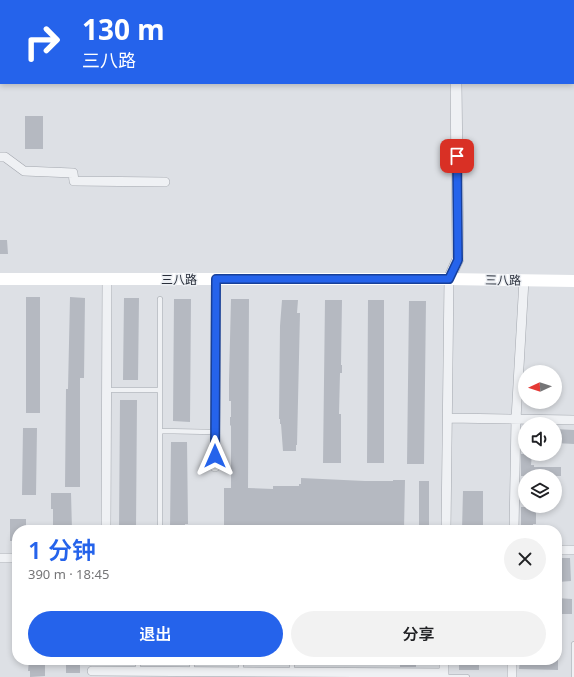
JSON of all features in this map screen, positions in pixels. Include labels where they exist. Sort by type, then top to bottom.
[{"type":"main road","name":"三八路","points":[[0,279],[449,279],[574,281]]},
{"type":"street","points":[[446,525],[449,279],[458,260],[456,84]]},
{"type":"street","points":[[0,156],[5,157],[24,172],[74,173],[74,181],[165,182]]},
{"type":"street","points":[[106,525],[107,279]]},
{"type":"street","points":[[215,467],[216,279]]},
{"type":"street","points":[[514,525],[516,419],[524,280]]},
{"type":"street","points":[[448,418],[574,420]]},
{"type":"street","points":[[562,550],[574,550]]},
{"type":"street","points":[[0,558],[12,558]]},
{"type":"street","points":[[92,671],[192,671],[214,674],[280,674],[292,672],[341,675],[444,676],[444,665]]},
{"type":"street","points":[[512,665],[512,677]]},
{"type":"lane","points":[[160,299],[160,525]]},
{"type":"lane","points":[[107,390],[160,390]]},
{"type":"lane","points":[[160,431],[216,432]]},
{"type":"lane","points":[[574,644],[574,677]]},
{"type":"lane","points":[[138,665],[138,671]]},
{"type":"lane","points":[[192,665],[192,671]]},
{"type":"lane","points":[[292,665],[292,672]]},
{"type":"lane","points":[[444,676],[467,677]]},
{"type":"building","points":[[25,116],[43,116],[43,149],[25,149]]},
{"type":"building","points":[[0,240],[7,240],[8,254],[0,254]]},
{"type":"building","points":[[26,297],[40,297],[40,413],[26,413]]},
{"type":"building","points":[[70,297],[85,298],[84,378],[80,378],[80,487],[65,487],[66,389],[68,389]]},
{"type":"building","points":[[124,298],[139,298],[138,380],[123,380]]},
{"type":"building","points":[[174,299],[191,299],[190,422],[173,421]]},
{"type":"building","points":[[231,299],[249,299],[248,488],[273,489],[273,486],[299,486],[299,484],[301,484],[301,478],[365,481],[405,480],[404,525],[224,525],[224,488],[231,488],[231,401],[229,401]]},
{"type":"building","points":[[282,300],[298,300],[297,313],[300,313],[296,451],[283,451],[281,424],[279,419],[280,326]]},
{"type":"building","points":[[325,300],[342,300],[342,373],[340,373],[339,414],[341,414],[341,463],[323,463]]},
{"type":"building","points":[[368,300],[384,300],[384,463],[367,463]]},
{"type":"building","points":[[409,301],[426,301],[424,464],[407,464]]},
{"type":"building","points":[[120,400],[137,400],[136,525],[119,525]]},
{"type":"building","points":[[23,428],[37,428],[36,495],[22,495]]},
{"type":"building","points":[[562,429],[574,430],[574,444],[562,443]]},
{"type":"building","points":[[171,442],[187,442],[188,524],[170,525]]},
{"type":"building","points":[[521,461],[531,461],[531,465],[534,465],[534,467],[561,467],[561,469],[521,469]]},
{"type":"building","points":[[419,481],[429,481],[429,525],[419,525]]},
{"type":"building","points":[[463,491],[483,491],[483,525],[462,525]]},
{"type":"building","points":[[51,493],[71,493],[72,525],[53,525],[53,509],[51,509]]},
{"type":"building","points":[[521,513],[536,513],[536,524],[521,525]]},
{"type":"building","points":[[10,519],[26,519],[26,525],[12,525],[12,541],[10,541]]},
{"type":"building","points":[[562,558],[570,558],[571,581],[562,582]]},
{"type":"building","points":[[562,598],[572,599],[572,614],[562,614]]},
{"type":"building","points":[[29,665],[45,665],[45,676],[30,677],[30,671],[28,671]]},
{"type":"building","points":[[66,665],[80,665],[80,673],[66,673]]},
{"type":"building","points":[[400,665],[416,665],[416,667],[400,667]]},
{"type":"building","points":[[459,665],[479,665],[479,670],[459,670]]},
{"type":"building","points":[[519,665],[558,665],[558,670],[519,669]]},
{"type":"route","points":[[215,456],[216,279],[449,279],[458,260],[457,156]]}]
